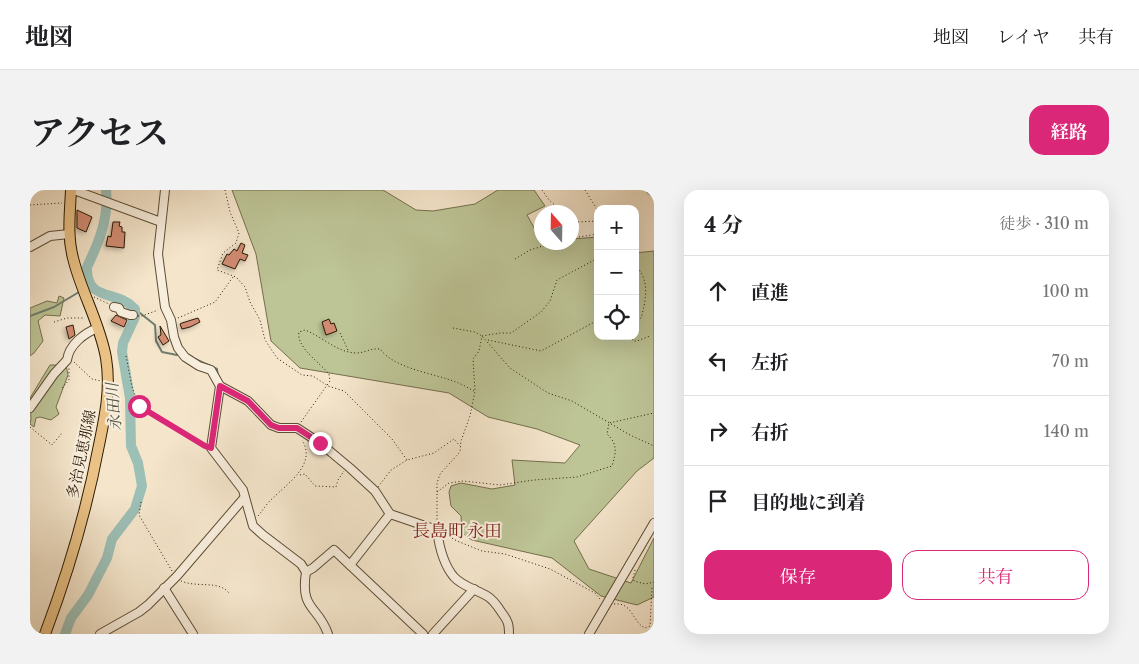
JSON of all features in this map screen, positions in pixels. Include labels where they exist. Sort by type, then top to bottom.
[{"type":"main road","name":"多治見恵那線","points":[[45,634],[89,495],[106,413],[108,382],[106,360],[98,328],[73,260],[69,234],[72,190]]},
{"type":"street","points":[[72,190],[161,222]]},
{"type":"street","points":[[165,190],[158,254],[166,308],[178,348],[185,357],[199,366],[211,370],[220,386],[248,401],[271,425],[279,428],[299,428],[348,466],[375,491],[390,514],[437,530],[439,544],[446,565],[458,581],[489,597],[495,603],[510,623],[509,634]]},
{"type":"street","points":[[30,246],[50,236],[69,234]]},
{"type":"street","points":[[114,307],[119,308],[121,312],[136,315]]},
{"type":"street","points":[[30,408],[54,374],[67,360],[66,357],[76,342],[88,331],[98,328]]},
{"type":"street","points":[[220,386],[211,448],[239,483],[253,526],[301,564],[306,572],[304,592],[306,600],[328,634]]},
{"type":"street","points":[[100,634],[139,612],[176,577],[244,498]]},
{"type":"street","points":[[350,564],[390,514]]},
{"type":"street","points":[[589,634],[654,523]]},
{"type":"street","points":[[306,572],[314,568],[334,550],[423,634]]},
{"type":"street","points":[[164,588],[193,634]]},
{"type":"street","points":[[433,634],[474,589]]},
{"type":"path","points":[[225,190],[230,212],[239,233],[236,243],[223,253],[217,270],[233,276],[245,287],[250,302],[260,320],[266,340],[277,358],[302,375],[313,376],[328,386],[344,391],[392,440],[407,460]]},
{"type":"path","points":[[542,190],[555,205]]},
{"type":"path","points":[[586,190],[595,205]]},
{"type":"path","points":[[30,205],[70,203]]},
{"type":"path","points":[[579,222],[594,221]]},
{"type":"path","points":[[579,237],[594,235]]},
{"type":"path","points":[[515,259],[534,249]]},
{"type":"path","points":[[482,336],[511,333],[517,329],[546,307],[557,280],[594,260]]},
{"type":"path","points":[[639,271],[646,286],[641,318],[639,319]]},
{"type":"path","points":[[171,320],[215,302],[233,276]]},
{"type":"path","points":[[87,299],[97,298],[114,307]]},
{"type":"path","points":[[136,315],[142,316],[166,308]]},
{"type":"path","points":[[54,322],[67,318],[93,316]]},
{"type":"path","points":[[486,340],[541,351],[594,322]]},
{"type":"path","points":[[452,328],[475,332],[482,336],[510,368],[530,382],[548,393],[572,401],[654,446]]},
{"type":"path","points":[[251,520],[258,518],[266,505],[299,475],[306,455],[303,440],[299,437],[299,428],[330,381],[329,374],[301,345],[298,339],[300,332],[305,330],[313,333],[339,350],[358,353],[372,348],[380,349],[385,356],[399,364],[458,382],[475,391]]},
{"type":"path","points":[[340,333],[348,351]]},
{"type":"path","points":[[482,336],[479,351],[473,359],[475,391],[470,416],[458,455],[440,474],[437,483],[437,530],[482,552],[505,554],[550,569],[595,593],[605,605],[620,604],[634,614],[641,626],[645,628],[650,626],[652,588],[654,587]]},
{"type":"path","points":[[633,340],[637,341],[650,336]]},
{"type":"path","points":[[126,356],[132,387],[139,406],[211,448]]},
{"type":"path","points":[[62,388],[68,382],[70,376],[67,360],[72,360],[76,363],[92,379],[108,382]]},
{"type":"path","points":[[609,423],[654,413]]},
{"type":"path","points":[[437,493],[449,483],[463,481],[500,486],[534,480],[577,477],[612,466],[616,451],[613,439],[607,434],[609,423]]},
{"type":"path","points":[[30,427],[52,446],[62,433]]},
{"type":"path","points":[[375,491],[391,470],[407,460],[434,453],[454,439],[460,446]]},
{"type":"path","points":[[299,475],[305,474],[315,486],[336,487],[338,480],[348,466]]},
{"type":"path","points":[[141,502],[139,515],[176,577],[192,585],[220,586],[229,593]]},
{"type":"path","points":[[636,566],[634,581],[644,584],[654,582]]},
{"type":"green space","points":[[232,190],[383,190],[416,210],[433,211],[475,204],[498,190],[534,190],[544,205],[534,205],[534,212],[527,215],[534,228],[534,250],[579,250],[579,238],[594,237],[594,340],[639,340],[639,253],[654,251],[654,458],[637,471],[574,541],[589,569],[631,583],[654,538],[654,597],[637,605],[601,596],[552,558],[472,540],[462,533],[461,516],[451,506],[449,492],[451,486],[461,483],[492,489],[515,485],[512,460],[565,463],[580,445],[537,429],[488,417],[449,393],[300,368],[271,341],[256,254]]},
{"type":"green space","points":[[59,296],[64,298],[60,316],[45,315],[38,321],[43,341],[30,356],[30,308],[47,301],[57,303]]},
{"type":"green space","points":[[50,365],[66,365],[68,375],[56,407],[59,414],[51,420],[40,417],[36,418],[34,427],[30,424],[30,398]]},
{"type":"building","points":[[77,210],[92,217],[86,232],[77,228]]},
{"type":"building","points":[[113,222],[120,222],[119,226],[122,227],[122,232],[125,232],[124,248],[106,246],[108,236],[111,237]]},
{"type":"building","points":[[241,243],[245,245],[242,253],[248,255],[245,261],[240,259],[235,269],[222,264],[227,254],[229,255],[234,249],[237,251]]},
{"type":"building","points":[[116,315],[127,320],[124,327],[111,321]]},
{"type":"building","points":[[198,318],[200,322],[182,329],[180,324]]},
{"type":"building","points":[[329,319],[331,324],[334,323],[337,331],[326,335],[322,322]]},
{"type":"building","points":[[73,325],[75,335],[69,339],[66,327]]},
{"type":"building","points":[[160,326],[169,341],[163,345],[158,337],[161,335]]},
{"type":"waterway","name":"永田川","points":[[65,634],[71,618],[88,595],[107,558],[112,539],[135,509],[142,486],[138,463],[131,446],[130,398],[122,352],[123,343],[135,317],[135,309],[120,299],[97,291],[88,278],[87,267],[99,239],[104,220],[107,200],[106,190]]},
{"type":"waterway","points":[[30,316],[54,307],[79,292]]},
{"type":"waterway","points":[[135,309],[155,325],[156,341],[162,352],[177,355]]},
{"type":"waterway","points":[[195,359],[217,369],[218,377]]},
{"type":"district","name":"長島町永田","points":[[457,531]]},
{"type":"route","points":[[139,406],[211,448],[220,386],[248,401],[271,425],[279,428],[297,428],[320,443]]}]
